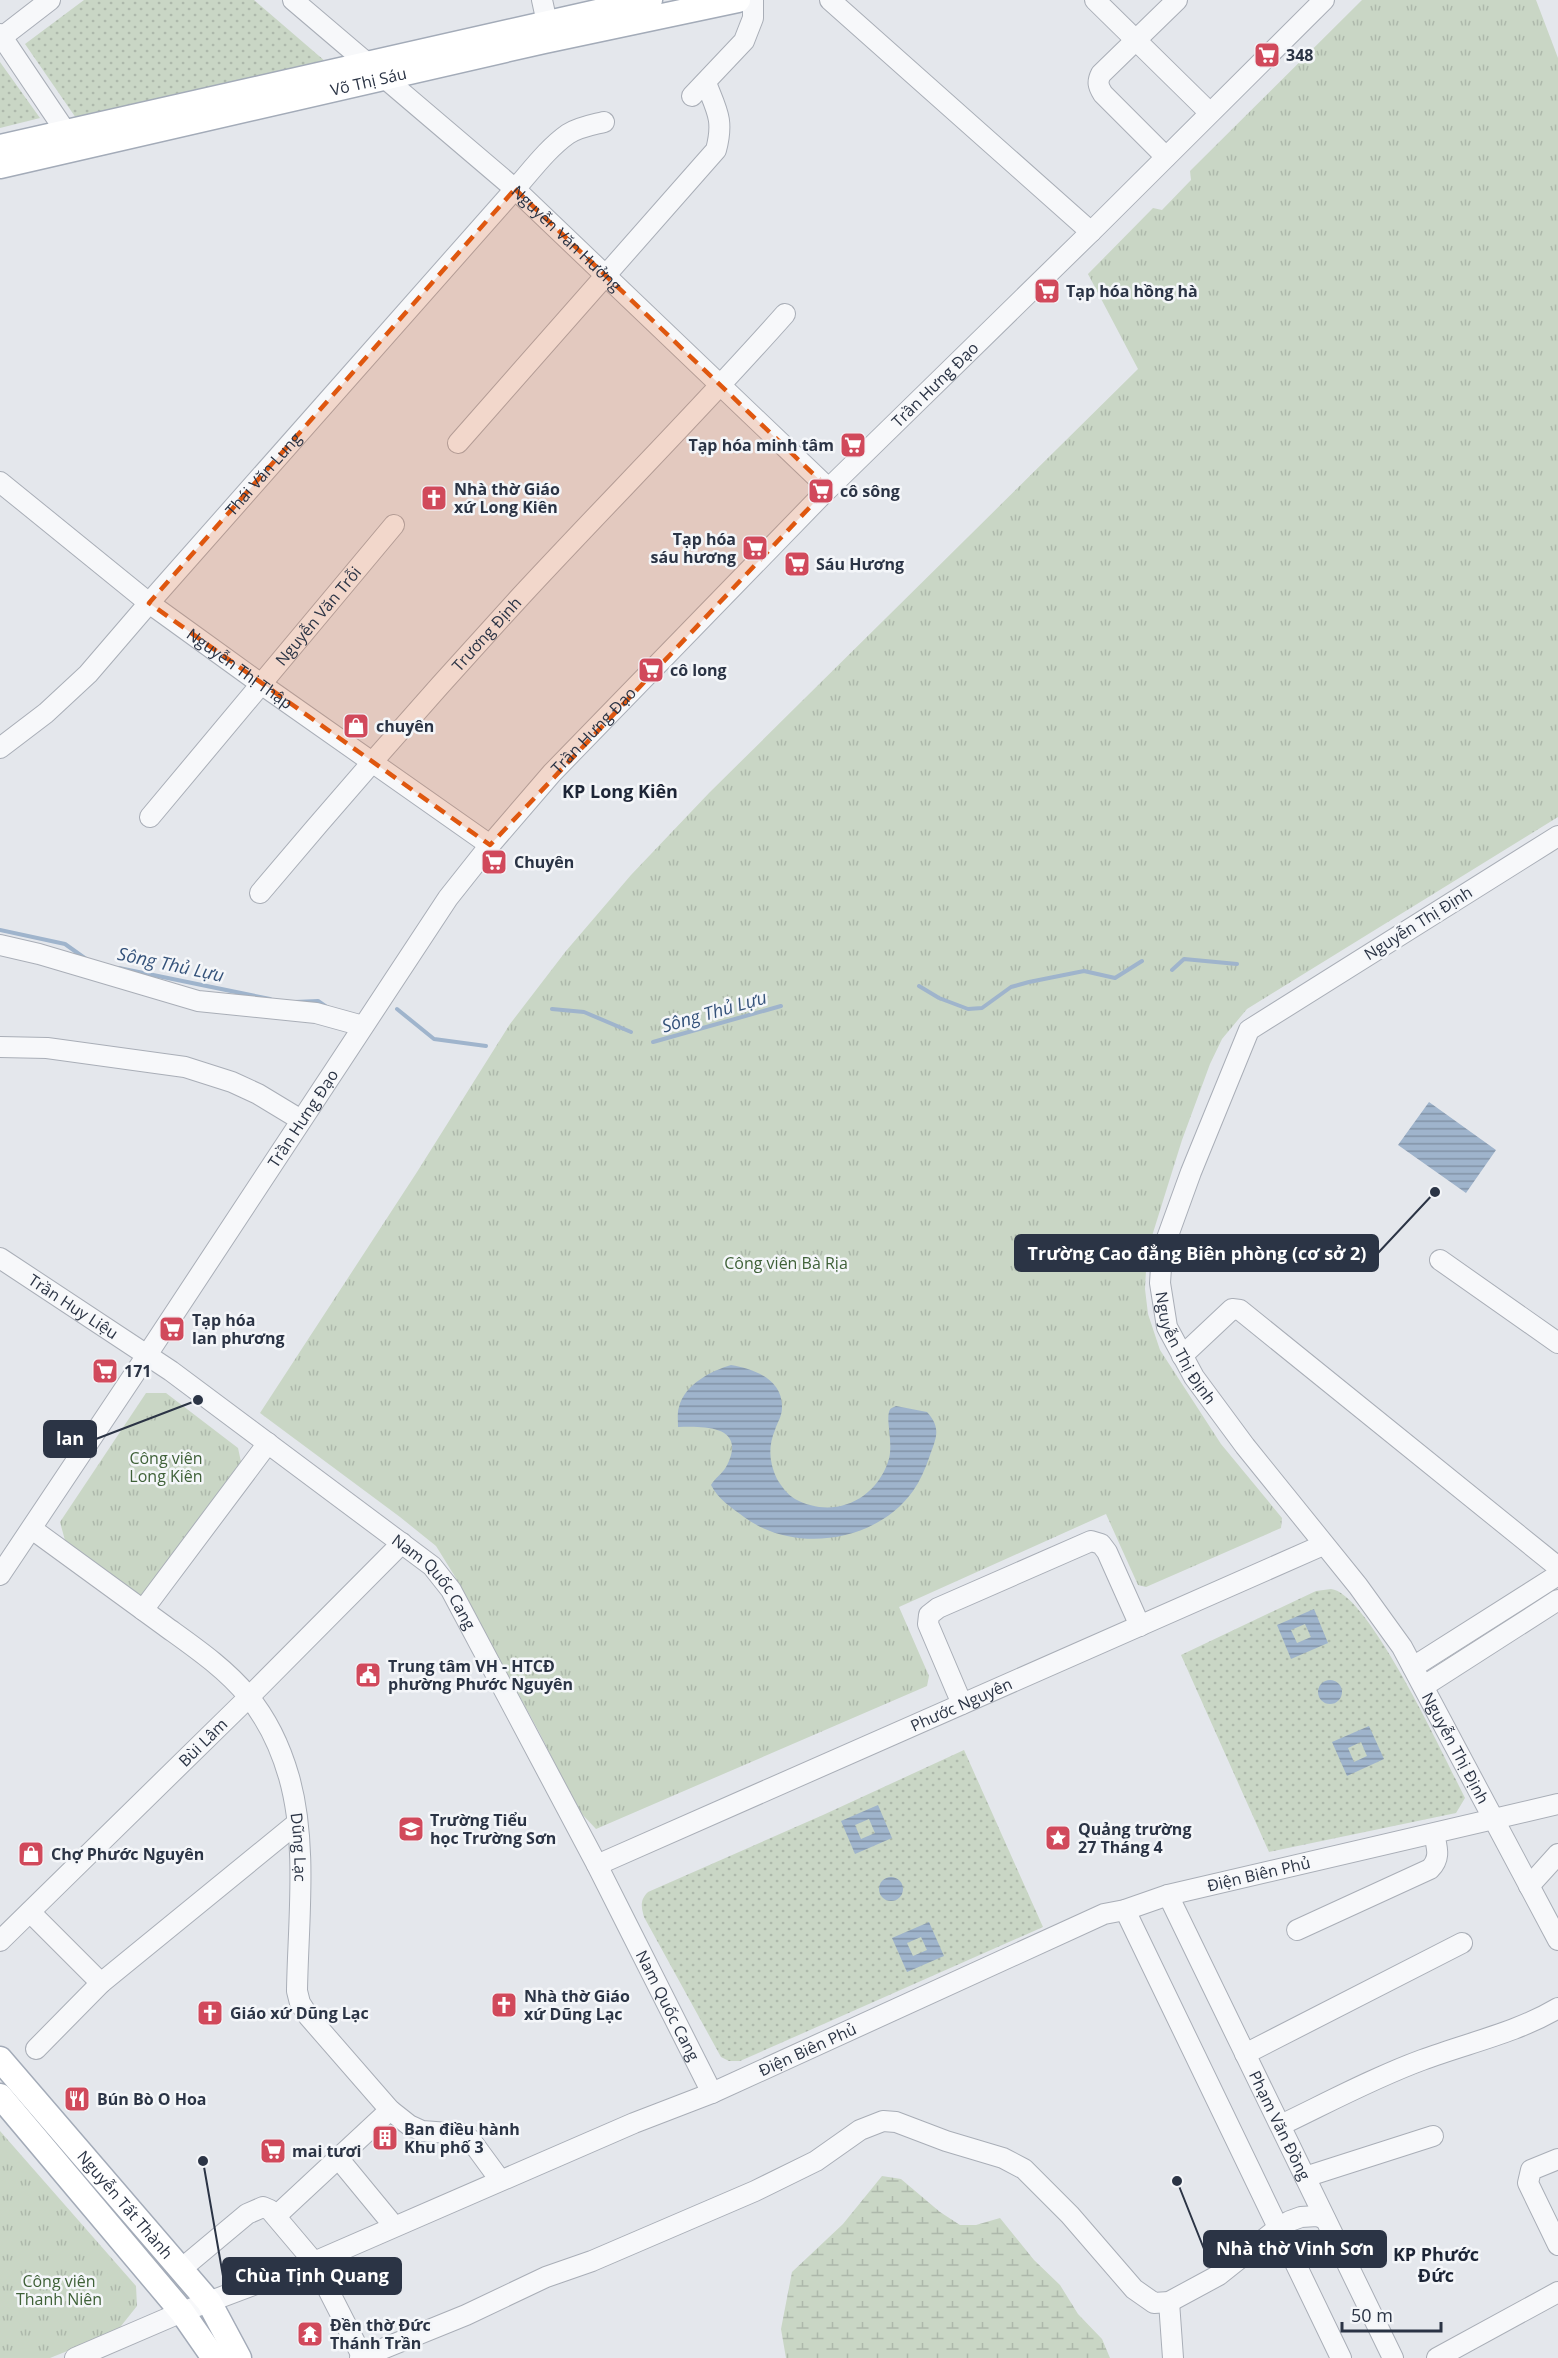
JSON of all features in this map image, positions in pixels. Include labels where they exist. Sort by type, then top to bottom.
[{"type":"main road","name":"Võ Thị Sáu","points":[[375,71],[545,11],[650,0]]},
{"type":"main road","name":"Võ Thị Sáu","points":[[0,166],[68,141],[375,71],[738,0]]},
{"type":"main road","name":"Võ Thị Sáu","points":[[0,147],[68,141]]},
{"type":"main road","name":"Nguyễn Tất Thành","points":[[0,2059],[209,2302],[239,2358]]},
{"type":"main road","name":"Nguyễn Tất Thành","points":[[0,2096],[182,2312],[214,2358]]},
{"type":"street","points":[[50,0],[1,36],[68,141]]},
{"type":"street","name":"Nguyễn Văn Hưởng","points":[[293,0],[515,189],[828,488]]},
{"type":"street","points":[[458,443],[716,150],[721,120],[699,90],[744,41],[753,18],[753,0]]},
{"type":"street","points":[[830,0],[1091,232]]},
{"type":"street","points":[[1095,0],[1209,112]]},
{"type":"street","points":[[1166,157],[1099,88],[1098,81],[1101,74],[1177,0]]},
{"type":"street","name":"Trần Hưng Đạo","points":[[0,1575],[448,898],[490,845],[552,773],[828,488],[1091,232],[1324,0]]},
{"type":"street","name":"Thái Văn Lung","points":[[0,747],[65,697],[88,674],[515,189],[569,134],[586,126],[604,122]]},
{"type":"street","name":"Trương Định","points":[[260,893],[371,762],[522,595],[721,386],[785,314]]},
{"type":"street","name":"Nguyễn Thị Thập","points":[[0,482],[149,603],[490,845]]},
{"type":"street","name":"Nguyễn Văn Trỗi","points":[[150,817],[394,525]]},
{"type":"street","name":"Nguyễn Thị Định","points":[[1558,836],[1249,1030],[1191,1172],[1162,1252],[1160,1283],[1167,1327],[1194,1377],[1245,1446],[1358,1586],[1402,1647],[1558,1940]]},
{"type":"street","points":[[0,945],[39,954],[198,1001],[316,1013],[363,1026]]},
{"type":"street","points":[[0,1047],[47,1048],[185,1067],[232,1082],[258,1094],[301,1120]]},
{"type":"street","name":"Trần Huy Liệu","points":[[0,1258],[147,1355]]},
{"type":"street","points":[[1440,1260],[1558,1343]]},
{"type":"street","points":[[1182,1356],[1232,1309],[1239,1310],[1558,1567]]},
{"type":"street","name":"Nam Quốc Cang","points":[[147,1355],[432,1566],[451,1590],[597,1865],[712,2093]]},
{"type":"street","points":[[142,1610],[268,1443]]},
{"type":"street","name":"Dũng Lạc","points":[[32,1528],[213,1662],[249,1697],[265,1721],[290,1779],[297,1823],[301,1914],[297,1991],[300,2003],[309,2018],[390,2110],[409,2125],[422,2131],[462,2134],[470,2139],[500,2180]]},
{"type":"street","points":[[962,1704],[928,1624],[929,1615],[938,1608],[1091,1540],[1101,1544],[1107,1552],[1140,1626]]},
{"type":"street","name":"Bùi Lâm","points":[[0,1941],[402,1543]]},
{"type":"street","name":"Phước Nguyên","points":[[597,1865],[1323,1545]]},
{"type":"street","points":[[1413,1667],[1558,1575]]},
{"type":"street","points":[[1424,1686],[1558,1600]]},
{"type":"street","name":"Điện Biên Phủ","points":[[75,2358],[182,2312],[314,2262],[634,2123],[712,2093],[1104,1914],[1125,1910],[1168,1895],[1558,1804]]},
{"type":"street","points":[[36,2049],[101,1983],[297,1823]]},
{"type":"street","points":[[1297,1930],[1430,1869],[1436,1862],[1438,1853],[1434,1834]]},
{"type":"street","points":[[1529,1886],[1558,1854]]},
{"type":"street","name":"Phạm Văn Đồng","points":[[1168,1895],[1393,2358]]},
{"type":"street","points":[[1125,1910],[1341,2358]]},
{"type":"street","points":[[30,1912],[101,1983]]},
{"type":"street","points":[[1245,2054],[1462,1943]]},
{"type":"street","points":[[1281,2126],[1359,2087],[1420,2061],[1527,2024],[1558,2008]]},
{"type":"street","points":[[276,2216],[390,2110]]},
{"type":"street","points":[[180,2270],[254,2210],[263,2207],[270,2210],[314,2262],[362,2358],[466,2315],[546,2277],[592,2261],[773,2183],[816,2161],[860,2130],[883,2121],[896,2122],[946,2141],[1003,2158],[1024,2169],[1070,2215],[1134,2289],[1154,2303],[1169,2302],[1219,2275],[1278,2228],[1301,2217],[1325,2218]]},
{"type":"street","points":[[1305,2177],[1433,2136]]},
{"type":"street","points":[[338,2158],[394,2226]]},
{"type":"street","points":[[1558,2159],[1531,2170],[1528,2183],[1558,2245]]},
{"type":"street","points":[[1437,2358],[1558,2292]]},
{"type":"street","points":[[1169,2302],[1173,2358]]},
{"type":"highlighted area","points":[[515,189],[828,488],[490,845],[149,603]]},
{"type":"green space","points":[[84,0],[254,0],[333,68],[76,118],[25,44]]},
{"type":"green space","name":"Công viên Bà Rịa","points":[[1362,0],[1536,0],[1558,58],[1558,817],[1247,1009],[1222,1039],[1210,1064],[1182,1140],[1147,1252],[1145,1289],[1148,1314],[1160,1350],[1221,1444],[1282,1518],[1281,1528],[1146,1587],[1138,1585],[1106,1514],[899,1607],[929,1676],[927,1686],[596,1829],[579,1811],[539,1732],[436,1546],[260,1413],[510,1024],[566,951],[631,875],[709,793],[1138,369],[1088,274],[1153,208],[1162,210],[1191,180],[1190,171]]},
{"type":"green space","points":[[0,62],[40,118],[0,128]]},
{"type":"green space","name":"Công viên Long Kiên","points":[[146,1393],[166,1393],[238,1448],[241,1462],[141,1598],[66,1544],[60,1522]]},
{"type":"green space","points":[[1331,1589],[1347,1598],[1365,1618],[1385,1647],[1465,1798],[1456,1813],[1269,1852],[1181,1655],[1316,1591]]},
{"type":"green space","points":[[964,1750],[1043,1927],[740,2061],[729,2061],[721,2057],[644,1917],[642,1903],[645,1895]]},
{"type":"green space","name":"Công viên Thanh Niên","points":[[0,2131],[136,2286],[137,2306],[117,2331],[50,2358],[0,2358]]},
{"type":"green space","points":[[882,2176],[901,2179],[940,2212],[960,2225],[976,2225],[1000,2218],[1034,2260],[1060,2285],[1078,2314],[1102,2339],[1110,2358],[786,2358],[781,2329],[792,2272],[843,2224]]},
{"type":"water","points":[[1429,1102],[1496,1150],[1466,1193],[1398,1145]]},
{"type":"water","points":[[731,1365],[749,1369],[766,1377],[778,1390],[782,1411],[771,1442],[771,1461],[777,1479],[792,1497],[809,1505],[837,1507],[862,1497],[882,1476],[888,1462],[890,1449],[888,1416],[891,1408],[896,1406],[927,1412],[936,1429],[929,1458],[913,1491],[897,1509],[878,1522],[856,1532],[833,1537],[810,1539],[786,1536],[764,1529],[744,1517],[721,1499],[711,1485],[726,1467],[731,1453],[732,1443],[728,1436],[711,1428],[678,1427],[678,1409],[687,1392],[707,1375]]},
{"type":"water","points":[[1314,1609],[1328,1643],[1291,1659],[1277,1625]],"holes":[[[1305,1624],[1311,1637],[1297,1643],[1291,1630]]]},
{"type":"water","points":[[1330,1680],[1339,1683],[1342,1692],[1339,1701],[1330,1704],[1321,1701],[1318,1692],[1321,1683]]},
{"type":"water","points":[[1369,1726],[1384,1759],[1347,1776],[1332,1742]],"holes":[[[1361,1742],[1367,1756],[1354,1762],[1348,1748]]]},
{"type":"water","points":[[878,1805],[892,1838],[855,1854],[841,1821]],"holes":[[[869,1819],[875,1833],[861,1839],[855,1825]]]},
{"type":"water","points":[[891,1877],[900,1880],[903,1889],[900,1898],[891,1901],[882,1898],[879,1889],[882,1880]]},
{"type":"water","points":[[929,1922],[944,1956],[907,1972],[892,1938]],"holes":[[[921,1937],[927,1950],[913,1956],[907,1943]]]},
{"type":"waterway","name":"Sông Thủ Lựu","points":[[0,930],[65,944],[86,959]]},
{"type":"waterway","name":"Sông Thủ Lựu","points":[[1172,970],[1184,959],[1237,964]]},
{"type":"waterway","name":"Sông Thủ Lựu","points":[[919,986],[939,998],[968,1009],[982,1008],[1011,987],[1084,971],[1115,978],[1142,961]]},
{"type":"waterway","name":"Sông Thủ Lựu","points":[[119,968],[270,999]]},
{"type":"waterway","name":"Sông Thủ Lựu","points":[[295,1002],[318,1001],[328,1008]]},
{"type":"waterway","name":"Sông Thủ Lựu","points":[[653,1042],[781,1006]]},
{"type":"waterway","name":"Sông Thủ Lựu","points":[[397,1009],[434,1039],[486,1046]]},
{"type":"waterway","name":"Sông Thủ Lựu","points":[[552,1009],[584,1012],[631,1032]]},
{"type":"place","name":"348","points":[[1267,55]]},
{"type":"place","name":"Tạp hóa hồng hà","points":[[1047,291]]},
{"type":"place","name":"Tạp hóa minh tâm","points":[[853,445]]},
{"type":"place","name":"cô sông","points":[[821,491]]},
{"type":"place","name":"Nhà thờ Giáo xứ Long Kiên","points":[[434,498]]},
{"type":"place","name":"Tạp hóa sáu hương","points":[[755,548]]},
{"type":"place","name":"Sáu Hương","points":[[797,564]]},
{"type":"place","name":"cô long","points":[[651,670]]},
{"type":"place","name":"chuyên","points":[[356,726]]},
{"type":"place","name":"Chuyên","points":[[494,862]]},
{"type":"place","name":"Trường Cao đẳng Biên phòng (cơ sở 2)","points":[[1435,1192]]},
{"type":"place","name":"Tạp hóa lan phương","points":[[172,1329]]},
{"type":"place","name":"171","points":[[105,1371]]},
{"type":"place","name":"lan","points":[[198,1400]]},
{"type":"place","name":"Trung tâm VH - HTCĐ phường Phước Nguyên","points":[[368,1675]]},
{"type":"place","name":"Trường Tiểu học Trường Sơn","points":[[411,1829]]},
{"type":"place","name":"Quảng trường 27 Tháng 4","points":[[1058,1838]]},
{"type":"place","name":"Chợ Phước Nguyên","points":[[31,1854]]},
{"type":"place","name":"Nhà thờ Giáo xứ Dũng Lạc","points":[[504,2005]]},
{"type":"place","name":"Giáo xứ Dũng Lạc","points":[[210,2013]]},
{"type":"place","name":"Bún Bò O Hoa","points":[[77,2099]]},
{"type":"place","name":"Ban điều hành Khu phố 3","points":[[385,2138]]},
{"type":"place","name":"mai tươi","points":[[273,2151]]},
{"type":"place","name":"Chùa Tịnh Quang","points":[[203,2161]]},
{"type":"place","name":"Nhà thờ Vinh Sơn","points":[[1177,2181]]},
{"type":"place","name":"Đền thờ Đức Thánh Trần","points":[[310,2334]]},
{"type":"district","name":"KP Long Kiên","points":[[620,791]]},
{"type":"district","name":"KP Phước Đức","points":[[1436,2264]]}]
